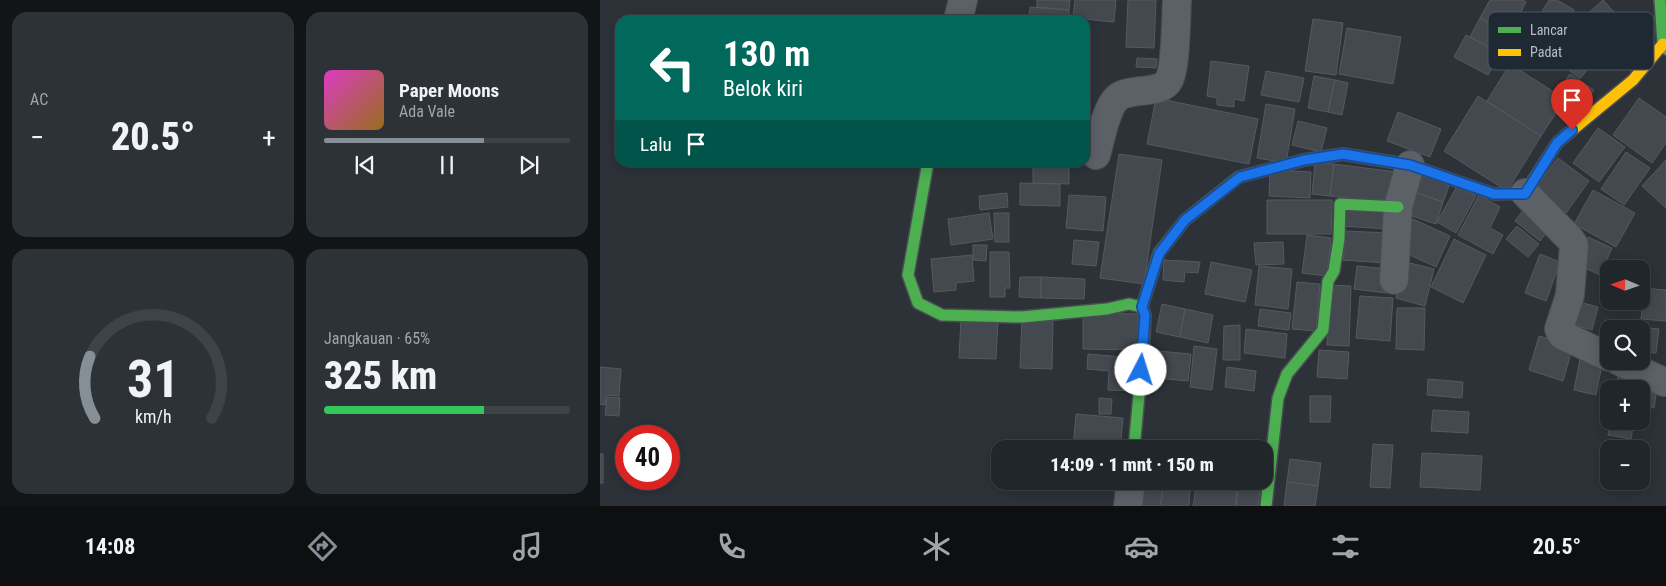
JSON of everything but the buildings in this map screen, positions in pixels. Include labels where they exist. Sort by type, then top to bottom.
[{"type":"street","points":[[959,15],[963,0]]},
{"type":"street","points":[[1096,155],[1108,113],[1115,99],[1122,94],[1163,87],[1169,80],[1177,0]]},
{"type":"street","points":[[1654,58],[1664,47],[1660,0]]},
{"type":"street","points":[[1525,194],[1557,143],[1642,70]]},
{"type":"street","points":[[1135,440],[1145,315],[1142,307],[1159,254],[1185,220],[1240,177],[1304,160],[1343,154],[1410,165],[1494,194],[1525,194],[1574,245],[1570,295],[1559,329],[1560,332],[1562,335],[1600,353]]},
{"type":"street","points":[[1394,280],[1398,207],[1410,165]]},
{"type":"street","points":[[927,167],[908,276],[918,303],[942,316],[1022,317],[1107,309],[1129,304],[1142,307]]},
{"type":"street","points":[[1266,506],[1278,398],[1287,374],[1322,330],[1328,281],[1334,271],[1339,239],[1340,204],[1398,207]]},
{"type":"street","points":[[1638,370],[1664,382]]},
{"type":"street","points":[[1128,506],[1130,490]]},
{"type":"traffic: fast","points":[[1660,0],[1663,44],[1666,49]]},
{"type":"traffic: fast","points":[[1142,307],[1159,253],[1185,220],[1239,177],[1304,160],[1343,154],[1410,165],[1494,194],[1525,193],[1557,143],[1565,136]]},
{"type":"traffic: fast","points":[[927,167],[908,275],[918,303],[942,315],[1022,317],[1107,309],[1129,304],[1142,307],[1145,315],[1135,440]]},
{"type":"traffic: fast","points":[[1266,506],[1278,398],[1287,374],[1323,330],[1328,281],[1334,271],[1339,239],[1340,204],[1398,207]]},
{"type":"traffic: slow","points":[[1654,55],[1663,44]]},
{"type":"traffic: slow","points":[[1565,136],[1633,80],[1641,70]]},
{"type":"route","points":[[1141,370],[1145,315],[1142,307],[1159,254],[1185,220],[1240,177],[1304,160],[1343,154],[1410,165],[1494,194],[1525,194],[1557,143],[1572,130]]}]
